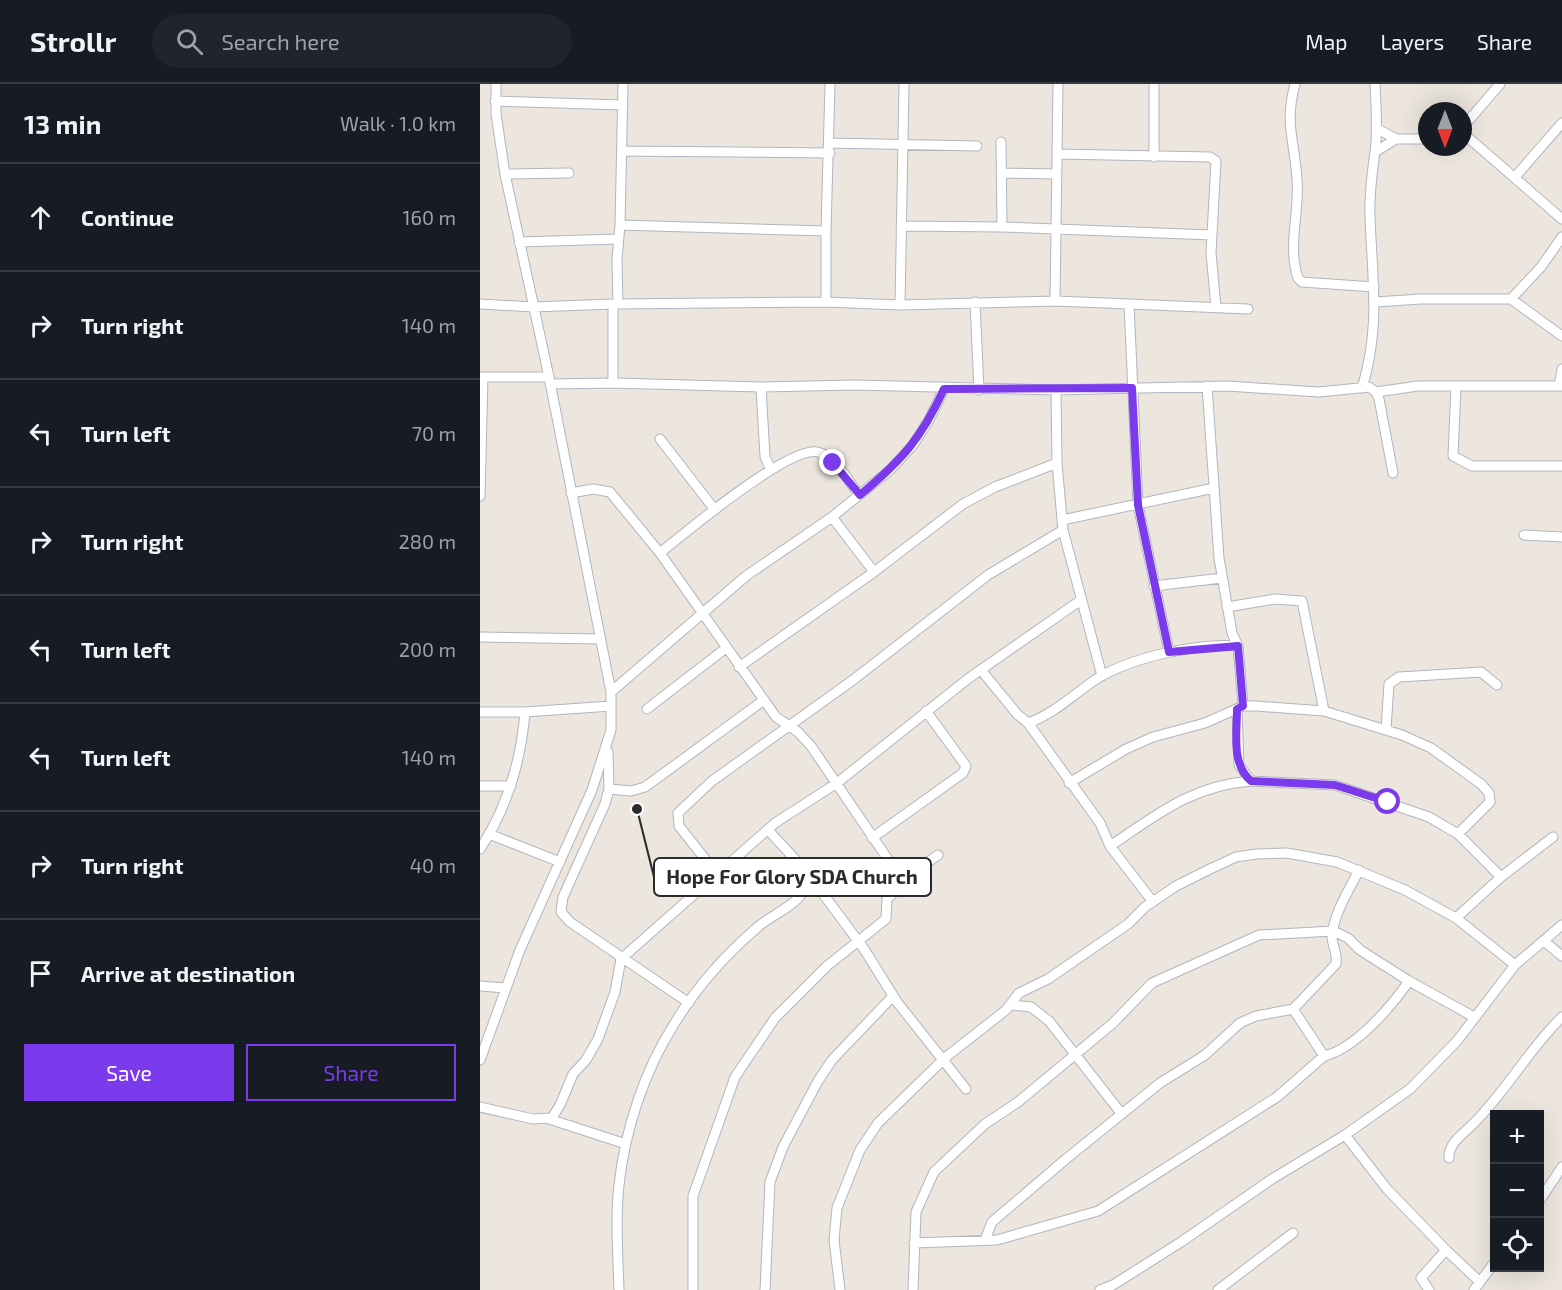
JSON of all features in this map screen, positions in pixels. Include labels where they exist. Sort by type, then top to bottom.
[{"type":"street","points":[[480,1059],[520,950],[592,790],[611,730],[610,692],[600,639],[505,174],[495,101],[496,84]]},
{"type":"street","points":[[613,382],[623,151],[623,84]]},
{"type":"street","points":[[826,302],[830,84]]},
{"type":"street","points":[[900,304],[901,146],[904,84]]},
{"type":"street","points":[[1055,301],[1058,84]]},
{"type":"street","points":[[1154,84],[1154,157]]},
{"type":"street","points":[[1295,84],[1289,124],[1298,182],[1294,228],[1298,278],[1302,282],[1374,287]]},
{"type":"street","points":[[1362,388],[1372,356],[1375,302],[1370,179],[1375,152],[1375,84]]},
{"type":"street","points":[[1472,116],[1496,85]]},
{"type":"street","points":[[495,101],[623,105]]},
{"type":"street","points":[[1515,177],[1562,123]]},
{"type":"street","points":[[1376,128],[1396,139],[1418,139]]},
{"type":"street","points":[[1375,152],[1396,139]]},
{"type":"street","points":[[1472,141],[1562,219]]},
{"type":"street","points":[[1001,142],[1002,226]]},
{"type":"street","points":[[623,151],[977,146]]},
{"type":"street","points":[[1057,154],[1210,157],[1216,161],[1216,215],[1212,235],[1216,308]]},
{"type":"street","points":[[505,174],[569,173]]},
{"type":"street","points":[[1001,173],[1057,174]]},
{"type":"street","points":[[620,225],[826,231]]},
{"type":"street","points":[[901,226],[1002,226],[1212,235]]},
{"type":"street","points":[[1511,299],[1541,267],[1562,237]]},
{"type":"street","points":[[519,242],[618,240]]},
{"type":"street","points":[[1375,302],[1421,298],[1511,299],[1562,336]]},
{"type":"street","points":[[480,304],[533,308],[616,304],[826,302],[900,304],[1055,301],[1248,309]]},
{"type":"street","points":[[975,302],[979,390]]},
{"type":"street","points":[[1129,304],[1138,505],[1169,652]]},
{"type":"street","points":[[1376,392],[1403,386],[1560,386],[1562,369]]},
{"type":"street","points":[[480,496],[482,377],[761,387],[854,385],[979,390],[1207,386],[1338,392],[1369,387],[1376,392],[1393,473]]},
{"type":"street","points":[[1207,386],[1222,578],[1238,646],[1239,765],[1251,781]]},
{"type":"street","points":[[1456,386],[1453,456],[1472,466],[1562,466]]},
{"type":"street","points":[[761,387],[765,457],[771,470]]},
{"type":"street","points":[[610,692],[746,576],[832,517],[890,470],[913,445],[929,420],[944,389]]},
{"type":"street","points":[[1056,390],[1057,463],[1063,525],[1102,676]]},
{"type":"street","points":[[660,439],[715,510]]},
{"type":"street","points":[[660,553],[771,470],[808,453],[817,452],[833,463],[860,495]]},
{"type":"street","points":[[739,667],[874,572],[963,504],[995,487],[1057,463]]},
{"type":"street","points":[[717,874],[679,826],[678,813],[712,781],[853,680],[988,575],[1063,525],[1214,488]]},
{"type":"street","points":[[571,494],[593,489],[610,492],[660,553],[776,717],[805,738],[904,883]]},
{"type":"street","points":[[832,517],[874,572]]},
{"type":"street","points":[[1524,535],[1562,537]]},
{"type":"street","points":[[1155,586],[1222,578]]},
{"type":"street","points":[[1227,607],[1275,599],[1302,601],[1324,711]]},
{"type":"street","points":[[549,1119],[560,1105],[573,1074],[586,1060],[598,1039],[615,992],[621,959],[768,830],[837,783],[926,711],[1081,600]]},
{"type":"street","points":[[480,637],[600,639]]},
{"type":"street","points":[[1028,723],[1041,719],[1102,676],[1169,652],[1238,646]]},
{"type":"street","points":[[647,709],[726,648]]},
{"type":"street","points":[[981,670],[1017,714],[1028,723],[1100,823],[1110,846],[1153,902]]},
{"type":"street","points":[[1386,730],[1389,684],[1399,677],[1482,672],[1497,685]]},
{"type":"street","points":[[609,789],[631,791],[645,787],[764,700]]},
{"type":"street","points":[[480,712],[525,712],[611,706]]},
{"type":"street","points":[[1069,783],[1135,745],[1153,737],[1205,723],[1240,707],[1324,711],[1386,730],[1431,748],[1481,784],[1489,793],[1490,802],[1458,834]]},
{"type":"street","points":[[872,838],[963,773],[966,766],[926,711]]},
{"type":"street","points":[[480,849],[511,786],[520,754],[525,712]]},
{"type":"street","points":[[608,740],[609,789],[605,804],[560,908],[564,918],[621,959],[690,1003]]},
{"type":"street","points":[[1110,846],[1188,795],[1212,786],[1251,781],[1322,783],[1350,788],[1429,817],[1458,834],[1501,877]]},
{"type":"street","points":[[480,786],[511,786]]},
{"type":"street","points":[[768,830],[806,871],[857,940],[893,996],[966,1089]]},
{"type":"street","points":[[489,834],[560,862]]},
{"type":"street","points":[[1456,918],[1501,877],[1553,837]]},
{"type":"street","points":[[840,1290],[834,1240],[835,1221],[852,1168],[867,1137],[878,1123],[942,1061],[1012,1005],[1019,993],[1048,979],[1128,924],[1176,886],[1236,857],[1287,853],[1321,858],[1359,870],[1456,918],[1515,965]]},
{"type":"street","points":[[693,1290],[693,1196],[735,1077],[775,1018],[857,940],[886,919],[887,899],[912,873],[938,855]]},
{"type":"street","points":[[986,1240],[992,1222],[1160,1083],[1205,1055],[1240,1023],[1256,1016],[1293,1008],[1335,964],[1333,931],[1338,914],[1359,870]]},
{"type":"street","points":[[619,1290],[619,1186],[626,1144],[648,1073],[674,1024],[690,1003],[730,953],[773,914],[796,900],[805,885],[806,871]]},
{"type":"street","points":[[1100,1290],[1113,1287],[1305,1158],[1345,1136],[1410,1089],[1457,1041],[1515,965],[1562,925]]},
{"type":"street","points":[[913,1290],[916,1212],[934,1172],[945,1159],[986,1124],[1018,1102],[1119,1018],[1152,982],[1161,977],[1259,935],[1333,931],[1348,938],[1360,950],[1409,981],[1474,1017]]},
{"type":"street","points":[[1544,941],[1562,956]]},
{"type":"street","points":[[914,1243],[1011,1237],[1051,1223],[1098,1211],[1277,1097],[1324,1056],[1345,1048],[1358,1037],[1409,981]]},
{"type":"street","points":[[480,986],[506,988]]},
{"type":"street","points":[[765,1290],[770,1182],[783,1147],[818,1080],[832,1060],[893,996]]},
{"type":"street","points":[[1012,1005],[1031,1007],[1041,1014],[1121,1113]]},
{"type":"street","points":[[1293,1008],[1324,1056]]},
{"type":"street","points":[[1449,1158],[1450,1146],[1490,1107],[1543,1037],[1562,1017]]},
{"type":"street","points":[[480,1107],[533,1119],[549,1119],[626,1144]]},
{"type":"street","points":[[1345,1136],[1387,1189],[1477,1286],[1490,1268]]},
{"type":"street","points":[[1544,1193],[1562,1167]]},
{"type":"street","points":[[1218,1290],[1293,1233]]},
{"type":"street","points":[[1429,1290],[1421,1278],[1446,1250]]},
{"type":"place","name":"Hope For Glory SDA Church","points":[[637,809]]},
{"type":"route","points":[[833,463],[860,495],[890,470],[913,445],[929,420],[944,389],[1132,388],[1138,505],[1169,652],[1238,646],[1243,706],[1237,709],[1237,748],[1239,765],[1243,774],[1251,781],[1310,782],[1335,785],[1388,802]]}]
